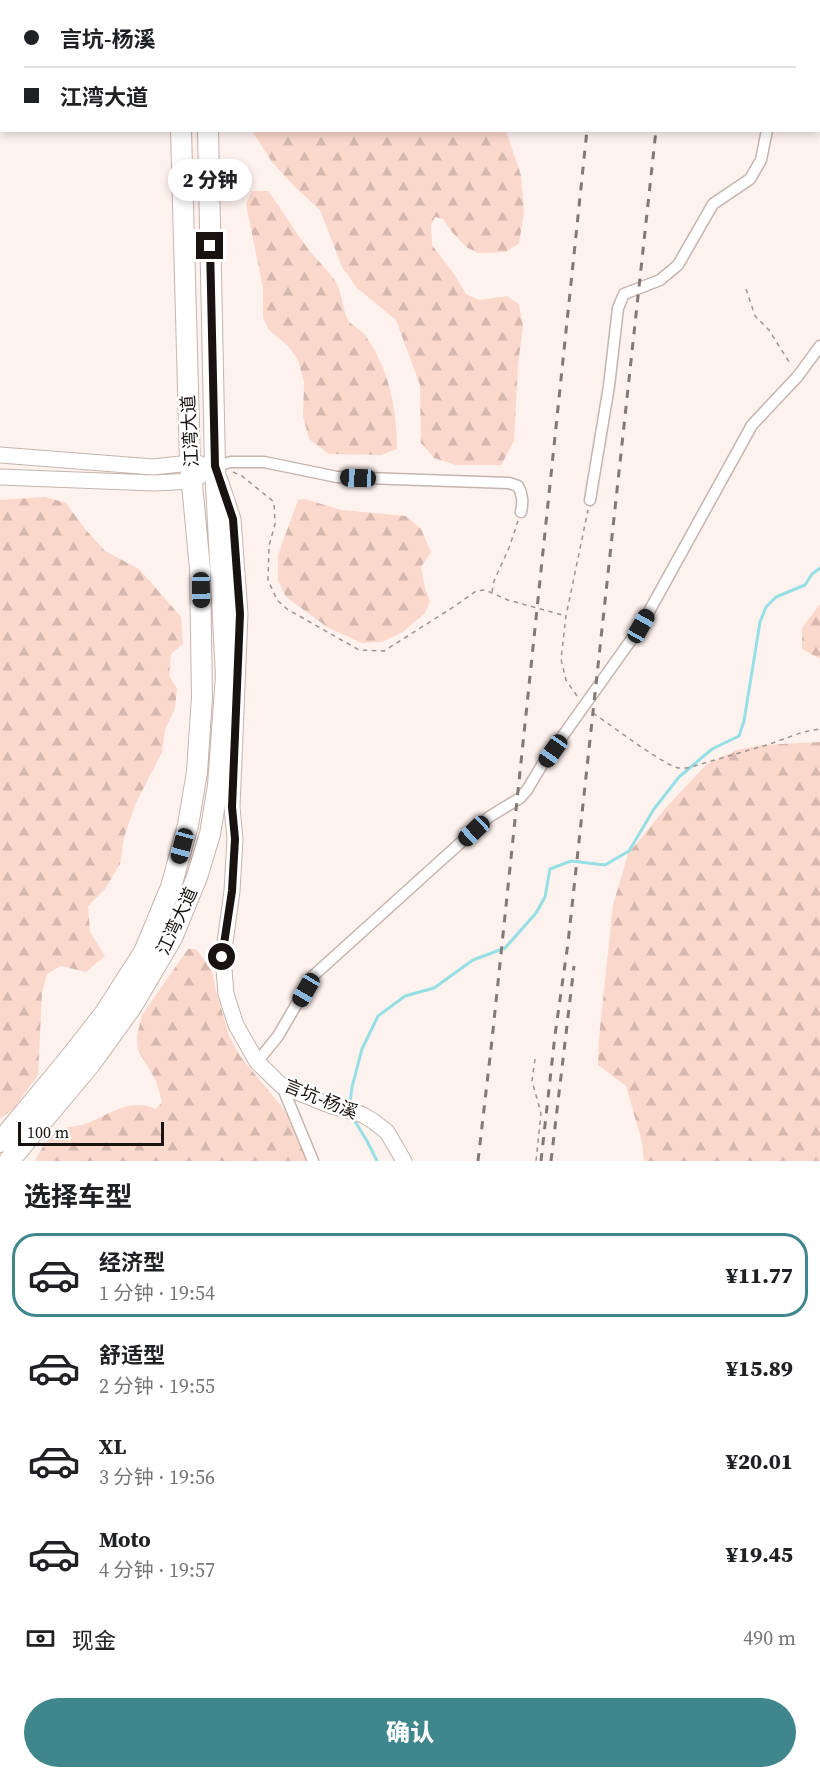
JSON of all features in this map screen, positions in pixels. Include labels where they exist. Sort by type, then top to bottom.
[{"type":"highway","name":"江湾大道","points":[[0,1142],[105,1013],[144,952],[171,887],[188,825],[197,772],[202,697],[200,569],[191,472],[181,132]]},
{"type":"highway","name":"江湾大道","points":[[9,1161],[91,1063],[132,1006],[172,938],[197,877],[210,834],[218,785],[226,676],[215,466],[208,132]]},
{"type":"main road","points":[[0,455],[153,466],[191,472]]},
{"type":"main road","points":[[0,477],[154,483],[215,466]]},
{"type":"main road","name":"言坑-杨溪","points":[[215,466],[233,519],[240,614],[232,807],[235,839],[232,891],[222,957],[226,994],[236,1025],[257,1062],[282,1086],[332,1106],[361,1114],[373,1121],[387,1132],[404,1161]]},
{"type":"street","points":[[590,500],[609,386],[618,308],[624,294],[660,280],[678,265],[713,204],[750,179],[761,160],[767,132]]},
{"type":"street","points":[[257,1062],[278,1036],[313,976],[489,817],[520,798],[641,626],[752,425],[798,376],[820,346]]},
{"type":"street","points":[[215,466],[231,462],[264,462],[337,477],[509,483],[519,486],[523,501],[521,512]]},
{"type":"street","points":[[282,1086],[312,1161]]},
{"type":"path","points":[[746,290],[755,316],[769,330],[798,376]]},
{"type":"path","points":[[215,466],[242,476],[274,502],[275,524],[269,546],[268,580],[276,600],[287,609],[359,650],[384,651],[476,591],[492,592],[508,600],[566,616]]},
{"type":"path","points":[[590,500],[566,616],[561,659],[566,680],[584,706],[641,747],[678,768],[702,764],[803,732],[820,729]]},
{"type":"path","points":[[492,592],[494,581],[509,548],[521,512]]},
{"type":"path","points":[[535,1059],[532,1081],[541,1113],[536,1161]]},
{"type":"green space","points":[[253,132],[506,132],[521,175],[524,213],[519,243],[506,252],[478,253],[466,247],[443,219],[435,217],[431,225],[432,245],[466,294],[479,300],[507,296],[519,304],[523,326],[518,365],[514,441],[501,465],[456,465],[434,458],[421,443],[420,385],[396,320],[357,288],[342,267],[320,210],[272,162]]},
{"type":"green space","points":[[252,191],[268,191],[308,249],[334,279],[339,288],[348,320],[365,335],[373,348],[390,389],[397,449],[381,455],[329,454],[309,439],[303,416],[304,382],[298,360],[288,346],[269,330],[263,318],[263,288],[246,204]]},
{"type":"green space","points":[[45,497],[66,503],[105,551],[139,569],[181,617],[183,644],[171,654],[169,675],[177,689],[175,708],[165,730],[162,752],[135,805],[124,837],[120,864],[105,889],[88,906],[90,932],[105,956],[86,972],[61,966],[47,974],[42,993],[38,1075],[14,1108],[0,1119],[0,500]]},
{"type":"green space","points":[[305,499],[341,510],[406,516],[421,529],[431,552],[421,567],[430,601],[425,613],[403,632],[382,642],[362,643],[327,627],[286,597],[278,581],[278,555],[298,500]]},
{"type":"green space","points":[[820,604],[820,659],[802,649],[802,628]]},
{"type":"green space","points":[[820,742],[820,1161],[644,1161],[642,1142],[626,1086],[598,1065],[613,905],[628,854],[668,805],[707,764],[737,750],[762,745]]},
{"type":"green space","points":[[188,949],[196,949],[212,970],[229,1036],[240,1056],[286,1112],[299,1134],[307,1161],[35,1161],[47,1141],[61,1129],[85,1124],[128,1106],[137,1105],[156,1109],[162,1102],[156,1081],[138,1050],[137,1036],[142,1015]]},
{"type":"waterway","points":[[350,1104],[362,1049],[378,1016],[405,996],[434,988],[473,960],[505,948],[536,913],[545,897],[550,869],[571,861],[605,865],[629,851],[654,809],[679,777],[712,749],[739,736],[744,721],[760,622],[766,607],[776,597],[805,585],[812,574],[820,568]]},
{"type":"waterway","points":[[353,1118],[377,1161]]},
{"type":"railway","points":[[478,1161],[587,132]]},
{"type":"railway","points":[[541,1161],[568,943],[656,132]]},
{"type":"railway","points":[[551,1161],[574,966]]},
{"type":"route","points":[[210,246],[215,466],[233,519],[240,614],[232,807],[235,839],[232,891],[222,957]]}]
